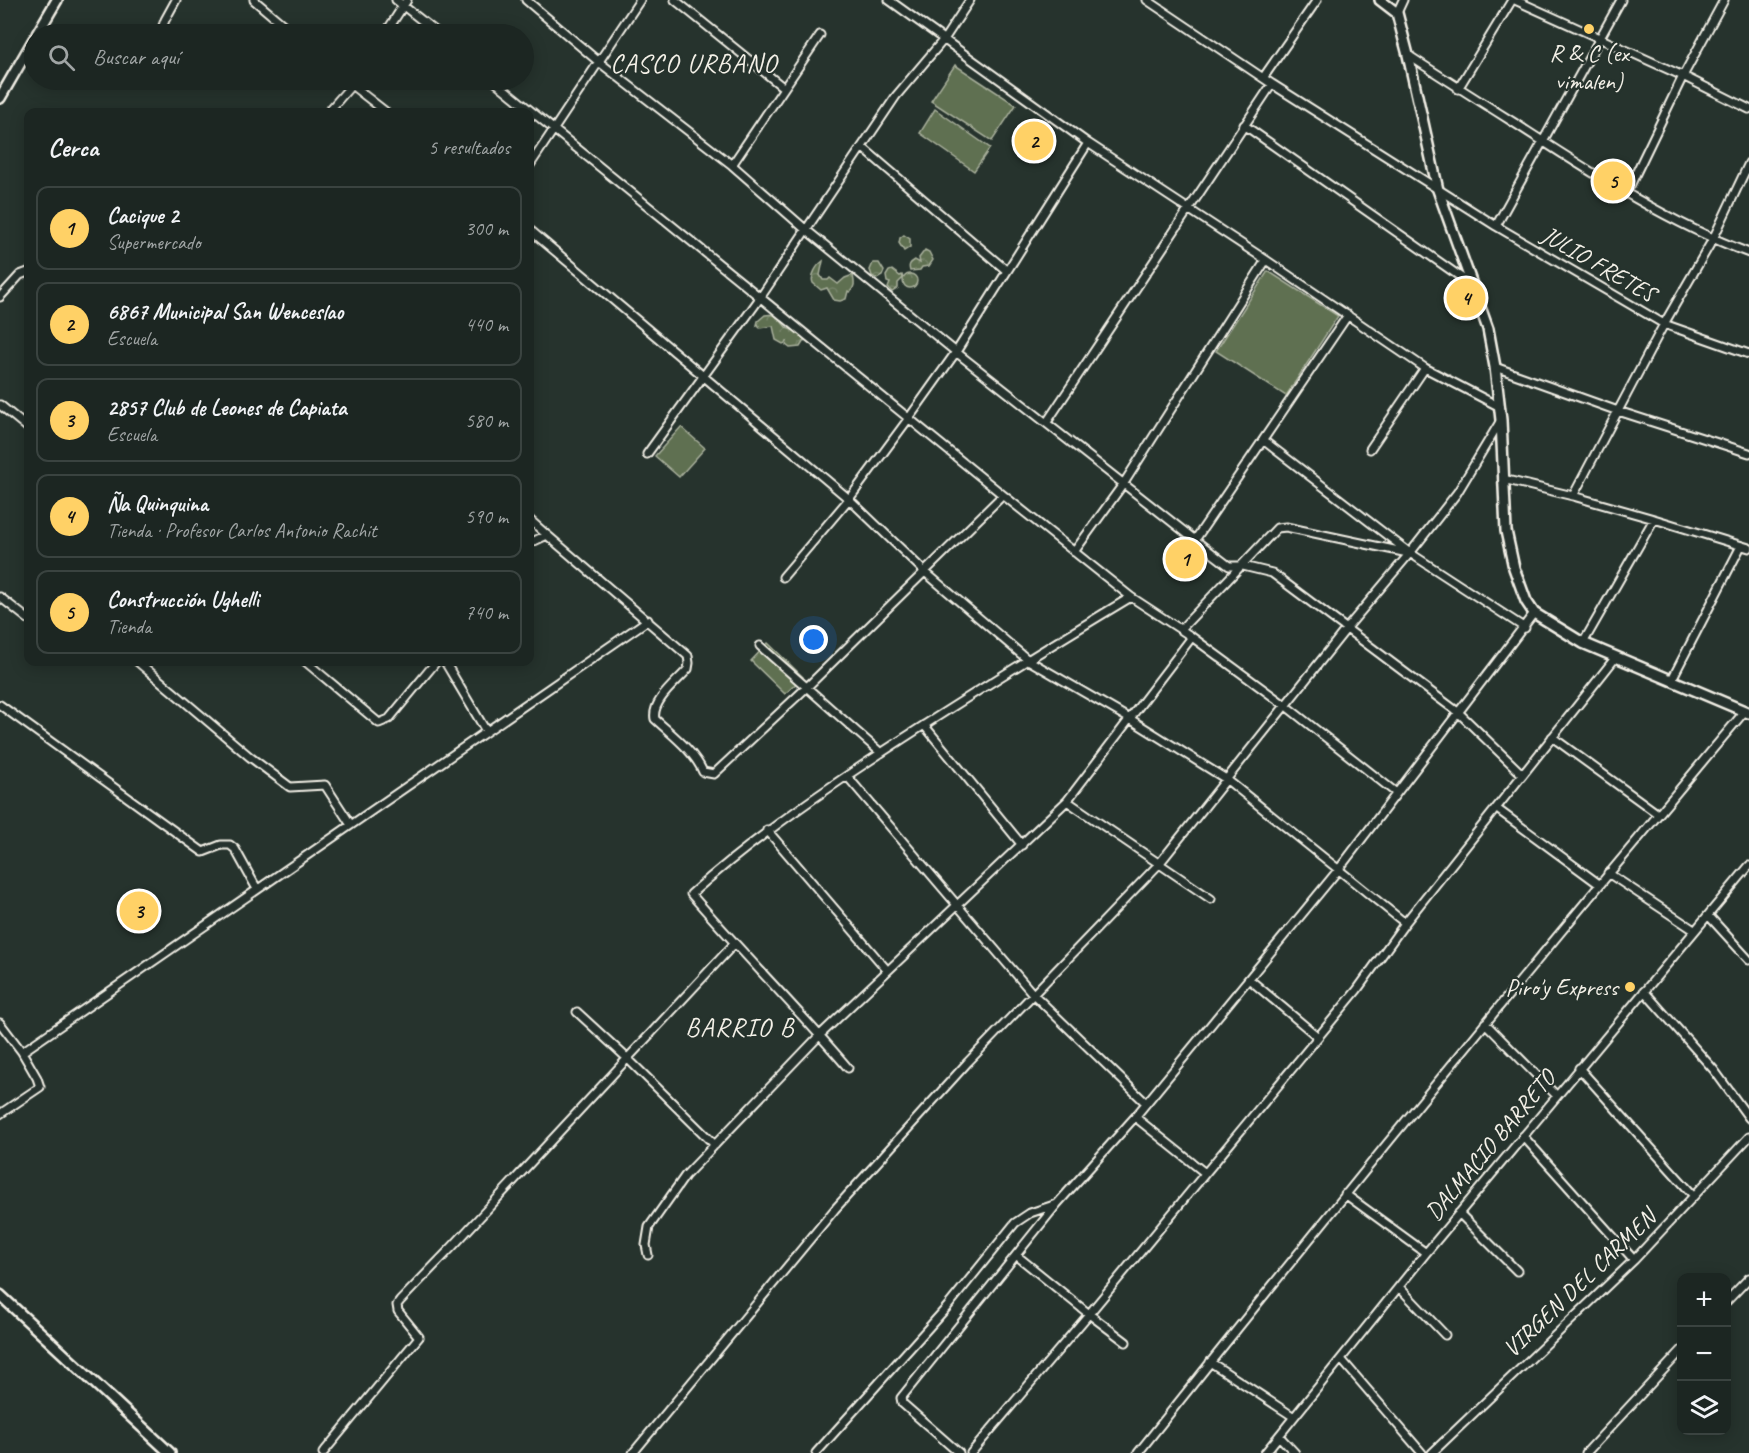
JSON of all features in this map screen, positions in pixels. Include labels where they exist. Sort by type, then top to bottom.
[{"type":"main road","points":[[43,24],[57,0]]},
{"type":"main road","points":[[1380,0],[1396,13],[1408,55],[1438,189],[1488,330],[1500,407],[1506,531],[1514,568],[1526,601],[1534,613],[1583,643],[1747,712]]},
{"type":"main road","points":[[0,98],[24,56]]},
{"type":"main road","points":[[0,1295],[170,1453]]},
{"type":"street","points":[[164,24],[176,0]]},
{"type":"street","points":[[254,0],[282,24]]},
{"type":"street","points":[[396,0],[405,3],[428,24]]},
{"type":"street","points":[[526,0],[599,62],[732,165],[956,352],[1228,566],[1243,566],[1272,573],[1459,713],[1522,774]]},
{"type":"street","points":[[534,159],[640,0]]},
{"type":"street","points":[[675,0],[784,88]]},
{"type":"street","points":[[889,0],[945,38],[1088,143],[1425,368],[1500,407]]},
{"type":"street","points":[[647,454],[705,377],[760,298],[896,96],[945,38],[969,0]]},
{"type":"street","name":"JULIO FRETES","points":[[1147,0],[1272,84],[1496,226],[1664,324],[1749,354]]},
{"type":"street","points":[[1263,78],[1317,0]]},
{"type":"street","points":[[1396,13],[1403,0]]},
{"type":"street","points":[[1458,89],[1513,0],[1683,76],[1749,109]]},
{"type":"street","points":[[1496,226],[1621,0]]},
{"type":"street","points":[[1626,194],[1683,76],[1724,0]]},
{"type":"street","points":[[391,24],[405,3]]},
{"type":"street","points":[[732,165],[820,35]]},
{"type":"street","points":[[1408,55],[1626,194],[1713,239],[1749,253]]},
{"type":"street","points":[[1047,422],[1272,84]]},
{"type":"street","points":[[331,108],[347,90]]},
{"type":"street","points":[[363,90],[382,108]]},
{"type":"street","points":[[505,90],[528,108]]},
{"type":"street","points":[[534,113],[1131,597],[1181,629],[1286,706],[1395,792]]},
{"type":"street","points":[[1244,125],[1474,286]]},
{"type":"street","points":[[783,577],[849,499],[956,352],[1088,143]]},
{"type":"street","points":[[862,147],[1007,271]]},
{"type":"street","points":[[1573,496],[1664,324],[1713,239],[1749,163]]},
{"type":"street","points":[[534,233],[849,499],[925,572],[1028,660],[1130,719],[1226,779],[1405,923]]},
{"type":"street","points":[[1074,552],[1124,483],[1266,260]]},
{"type":"street","points":[[0,297],[24,273]]},
{"type":"street","points":[[1195,540],[1348,315]]},
{"type":"street","points":[[1495,367],[1618,411],[1749,453]]},
{"type":"street","points":[[1370,449],[1425,368]]},
{"type":"street","points":[[0,405],[24,425]]},
{"type":"street","points":[[633,1453],[835,1209],[1033,994],[1159,864],[1457,493],[1501,420]]},
{"type":"street","points":[[1263,440],[1410,553],[1525,628]]},
{"type":"street","points":[[1503,479],[1573,496],[1749,548]]},
{"type":"street","points":[[534,524],[688,656],[688,669],[656,705],[655,719],[691,754],[703,772],[709,774],[717,773],[1003,495]]},
{"type":"street","points":[[1583,643],[1654,519]]},
{"type":"street","points":[[1181,629],[1277,528],[1286,527],[1410,553]]},
{"type":"street","points":[[534,541],[547,535]]},
{"type":"street","points":[[1671,681],[1741,546]]},
{"type":"street","points":[[0,597],[24,616]]},
{"type":"street","points":[[848,1068],[691,894],[728,860],[768,830],[881,753],[1131,597]]},
{"type":"street","points":[[959,1453],[902,1403],[901,1398],[1057,1204],[1135,1117],[1339,869],[1395,792],[1459,713],[1525,628],[1534,613]]},
{"type":"street","points":[[22,1052],[648,620]]},
{"type":"street","points":[[648,1255],[646,1235],[654,1217],[685,1176],[820,1035],[1067,801],[1192,637]]},
{"type":"street","points":[[760,646],[881,753]]},
{"type":"street","points":[[974,1452],[1357,990],[1405,923],[1617,657]]},
{"type":"street","points":[[143,666],[250,757],[290,787],[325,785],[351,825]]},
{"type":"street","points":[[313,666],[379,723],[389,719],[433,666]]},
{"type":"street","points":[[447,666],[486,731]]},
{"type":"street","points":[[0,705],[203,852],[230,844],[257,889]]},
{"type":"street","points":[[1138,1453],[1345,1194],[1608,873],[1747,712]]},
{"type":"street","points":[[924,725],[1022,845]]},
{"type":"street","points":[[1552,737],[1658,814]]},
{"type":"street","points":[[847,776],[1033,994],[1146,1103]]},
{"type":"street","points":[[1067,801],[1211,899]]},
{"type":"street","points":[[1497,809],[1599,884]]},
{"type":"street","points":[[768,830],[887,970]]},
{"type":"street","name":"DALMACIO BARRETO","points":[[1265,1453],[1426,1253],[1749,866]]},
{"type":"street","points":[[1608,873],[1694,930]]},
{"type":"street","points":[[1708,915],[1749,960]]},
{"type":"street","points":[[323,1453],[418,1337],[398,1311],[397,1305],[400,1301],[734,944]]},
{"type":"street","points":[[1249,979],[1318,1037]]},
{"type":"street","points":[[1644,991],[1714,1070],[1749,1118]]},
{"type":"street","points":[[577,1012],[716,1145]]},
{"type":"street","points":[[0,1023],[22,1052],[40,1087],[0,1114]]},
{"type":"street","points":[[1485,1023],[1557,1096]]},
{"type":"street","points":[[1579,1068],[1694,1196]]},
{"type":"street","points":[[1135,1117],[1205,1173]]},
{"type":"street","points":[[1523,1136],[1634,1260]]},
{"type":"street","name":"VIRGEN DEL CARMEN","points":[[1432,1453],[1634,1260],[1748,1141]]},
{"type":"street","points":[[1345,1194],[1426,1253]]},
{"type":"street","points":[[816,1453],[948,1306],[1015,1223],[1030,1213],[1057,1204]]},
{"type":"street","points":[[1459,1213],[1516,1271]]},
{"type":"street","points":[[1016,1255],[1126,1342]]},
{"type":"street","points":[[1731,1297],[1749,1278]]},
{"type":"street","points":[[1399,1287],[1444,1335]]},
{"type":"street","points":[[1586,1453],[1677,1355]]},
{"type":"street","points":[[1341,1359],[1422,1453]]},
{"type":"street","points":[[1210,1362],[1294,1417]]},
{"type":"street","points":[[1279,1436],[1296,1453]]},
{"type":"green space","points":[[955,65],[1016,105],[992,141],[931,101]]},
{"type":"green space","points":[[935,109],[990,148],[974,171],[920,133]]},
{"type":"green space","points":[[904,235],[910,239],[910,247],[904,251],[899,243],[900,238]]},
{"type":"green space","points":[[925,250],[929,252],[933,260],[929,266],[910,271],[911,263],[915,260],[920,263],[919,258]]},
{"type":"green space","points":[[823,261],[820,275],[823,280],[830,278],[838,284],[853,275],[854,286],[850,292],[848,291],[846,299],[834,300],[827,288],[821,290],[813,283],[812,277],[818,265]]},
{"type":"green space","points":[[873,263],[879,263],[884,271],[877,279],[872,276],[870,270]]},
{"type":"green space","points":[[892,270],[902,275],[903,278],[898,283],[898,288],[892,292],[888,288],[890,283],[887,282],[886,276]]},
{"type":"green space","points":[[1268,271],[1338,316],[1286,396],[1216,351]]},
{"type":"green space","points":[[910,274],[915,276],[917,281],[915,286],[910,288],[905,286],[903,281],[905,276]]},
{"type":"green space","points":[[775,314],[787,328],[804,334],[805,339],[800,347],[790,348],[786,345],[787,342],[783,344],[776,340],[773,326],[760,328],[757,325],[765,315]]},
{"type":"green space","points":[[681,427],[705,448],[679,477],[655,456]]},
{"type":"green space","points":[[768,643],[803,677],[785,694],[751,661]]},
{"type":"place","name":"R & C (ex vimalen)","points":[[1589,29]]},
{"type":"place","name":"6867 Municipal San Wenceslao","points":[[1034,141]]},
{"type":"place","name":"Construcción Ughelli","points":[[1613,181]]},
{"type":"place","name":"Ña Quinquina","points":[[1466,298]]},
{"type":"place","name":"Cacique 2","points":[[1185,559]]},
{"type":"place","name":"2857 Club de Leones de Capiata","points":[[139,911]]},
{"type":"place","name":"Piro'y Express","points":[[1630,987]]},
{"type":"district","name":"CASCO URBANO","points":[[694,63]]},
{"type":"district","name":"BARRIO B","points":[[740,1027]]}]
